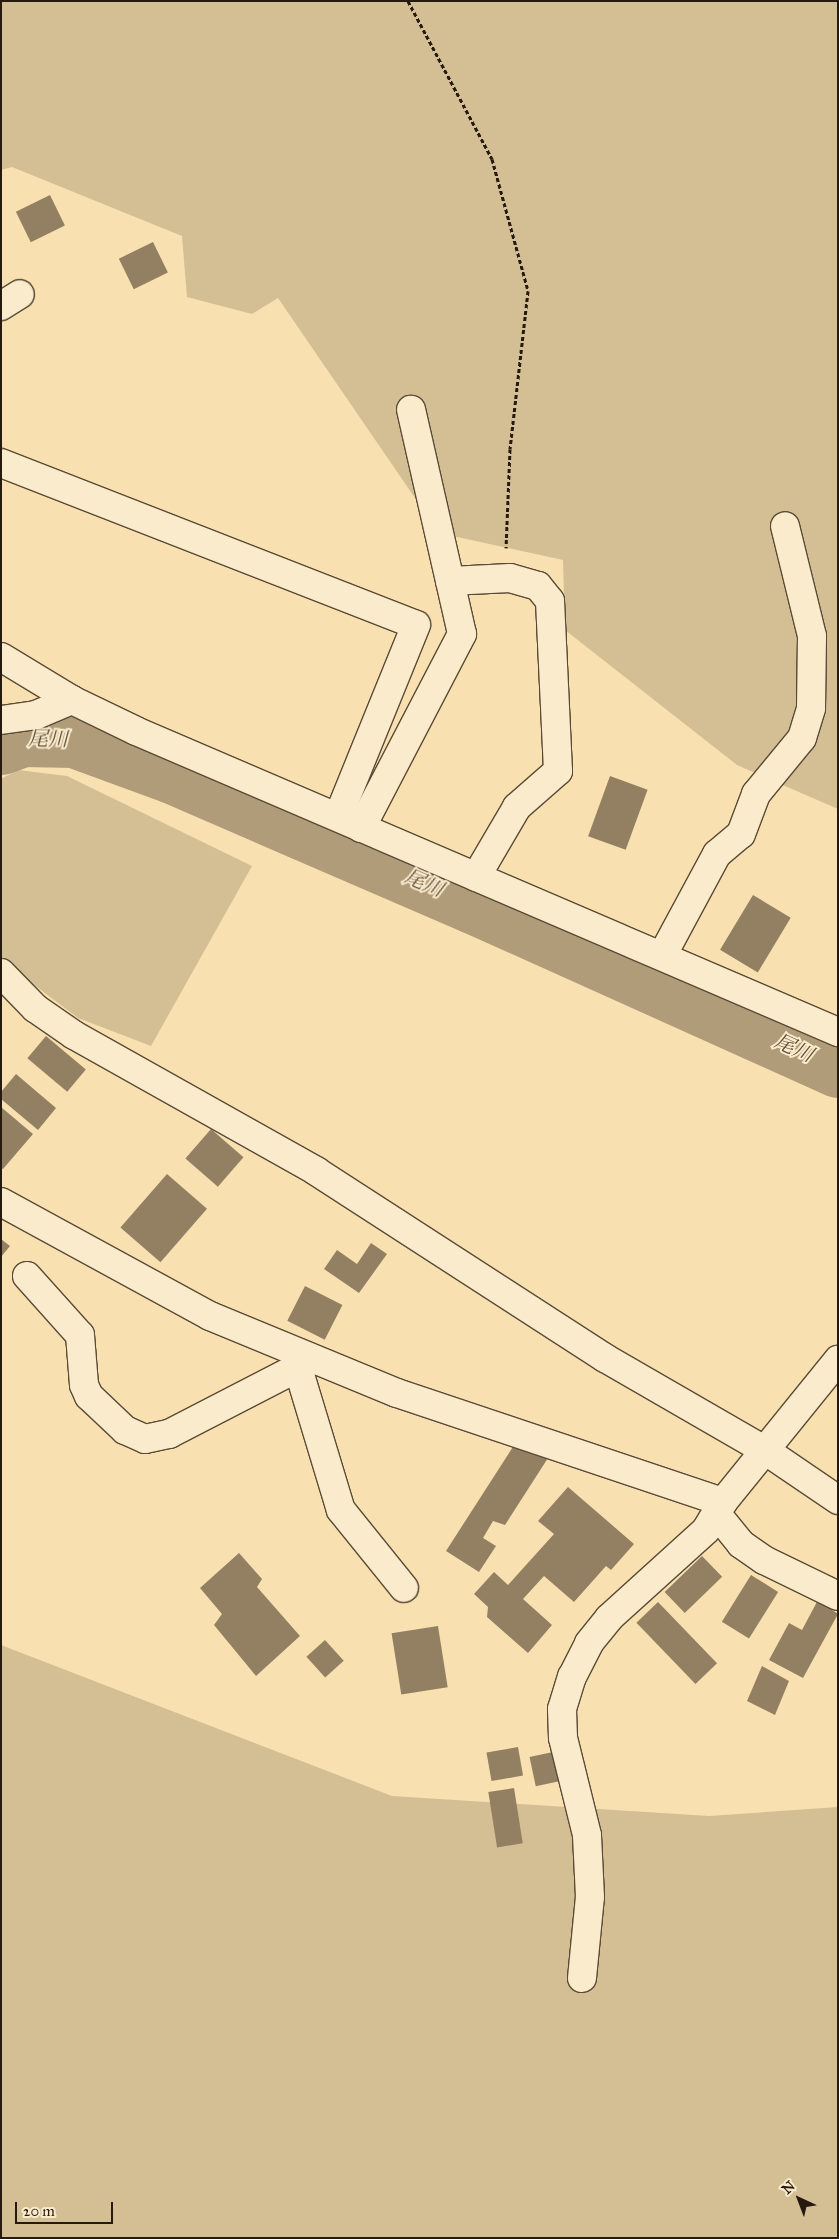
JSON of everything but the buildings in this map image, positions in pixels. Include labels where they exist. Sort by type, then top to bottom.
[{"type":"street","points":[[349,822],[462,634],[411,410]]},
{"type":"street","points":[[1,463],[416,625],[349,822]]},
{"type":"street","points":[[662,956],[718,854],[741,834],[756,794],[802,738],[811,708],[812,636],[785,526]]},
{"type":"street","points":[[450,581],[510,578],[538,586],[550,600],[558,771],[517,807],[476,877]]},
{"type":"street","points":[[1,657],[72,700],[136,731],[838,1032]]},
{"type":"street","points":[[1,720],[36,715],[72,700]]},
{"type":"street","points":[[1,973],[35,1008],[74,1035],[316,1171],[605,1358],[766,1450],[838,1500]]},
{"type":"street","points":[[1,1202],[210,1316],[306,1363],[397,1393],[720,1507],[741,1544],[764,1560],[838,1596]]},
{"type":"street","points":[[27,1276],[80,1335],[84,1385],[89,1396],[125,1430],[145,1439],[169,1434],[306,1363]]},
{"type":"street","points":[[582,1978],[590,1897],[587,1835],[563,1738],[562,1708],[572,1677],[589,1643],[609,1618],[706,1530],[720,1507],[838,1360]]},
{"type":"street","points":[[306,1363],[341,1510],[404,1588]]},
{"type":"path","points":[[408,1],[492,159],[528,291],[510,449],[505,566],[510,578]]},
{"type":"shaded area","points":[[1,1],[838,1],[838,809],[737,765],[565,630],[563,560],[439,533],[278,298],[252,314],[187,297],[182,236],[12,167],[1,170]]},
{"type":"shaded area","points":[[18,770],[67,776],[252,866],[151,1046],[78,1018],[1,960],[1,779]]},
{"type":"shaded area","points":[[1,1645],[392,1796],[709,1816],[838,1807],[838,2238],[1,2238]]},
{"type":"waterway","name":"尾川","points":[[1,745],[23,737],[74,738],[172,774],[473,904],[838,1068]]}]
